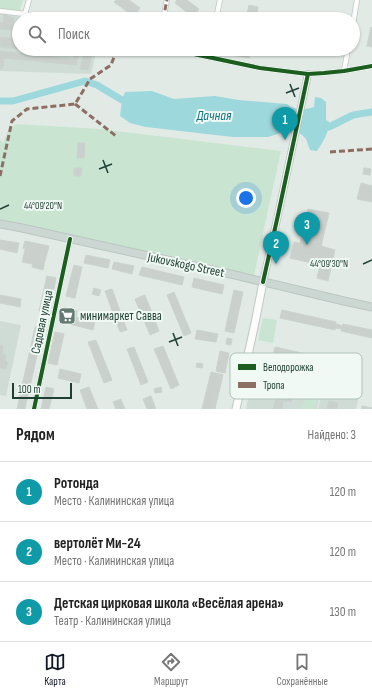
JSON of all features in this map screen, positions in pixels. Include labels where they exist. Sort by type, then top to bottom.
[{"type":"main road","name":"Jukovskogo Street","points":[[0,224],[372,307]]},
{"type":"main road","points":[[248,353],[263,282]]},
{"type":"main road","points":[[236,409],[238,399]]},
{"type":"street","points":[[26,12],[29,0]]},
{"type":"street","points":[[164,12],[167,0]]},
{"type":"street","points":[[217,12],[220,0]]},
{"type":"street","points":[[356,12],[358,0]]},
{"type":"street","points":[[0,11],[12,12]]},
{"type":"street","points":[[201,56],[260,68],[308,74],[344,71],[372,66]]},
{"type":"street","points":[[344,71],[347,56]]},
{"type":"street","points":[[263,282],[308,74]]},
{"type":"street","name":"Садовая улица","points":[[34,409],[70,239]]},
{"type":"shaded area","points":[[0,12],[12,15],[12,56],[95,56],[91,74],[0,71]]},
{"type":"shaded area","points":[[0,321],[21,325],[6,396],[0,395]]},
{"type":"shaded area","points":[[248,399],[319,399],[317,409],[246,409]]},
{"type":"shaded area","points":[[320,399],[358,399],[356,409],[318,409]]},
{"type":"green space","points":[[0,0],[23,0],[19,12],[0,9]]},
{"type":"green space","points":[[16,124],[100,129],[281,151],[254,276],[0,221],[0,140],[3,143],[8,130]]},
{"type":"green space","points":[[263,318],[277,320],[273,343],[258,340]]},
{"type":"green space","points":[[304,399],[317,399],[314,409],[301,409]]},
{"type":"water","name":"Дачная","points":[[152,91],[174,99],[215,96],[239,100],[287,104],[293,108],[300,109],[314,107],[315,97],[321,98],[326,102],[326,120],[329,122],[328,130],[317,151],[310,150],[306,139],[301,134],[284,132],[268,137],[233,137],[146,127],[130,123],[120,116],[122,100],[125,92]]},
{"type":"building","points":[[116,0],[129,0],[140,8],[137,12],[128,12],[114,2]]},
{"type":"building","points":[[177,0],[187,0],[199,9],[197,12],[187,12],[175,3]]},
{"type":"building","points":[[249,5],[258,7],[257,12],[248,12]]},
{"type":"building","points":[[4,15],[12,17],[12,30],[0,29],[0,23],[3,23]]},
{"type":"building","points":[[371,27],[372,28],[372,47],[367,46]]},
{"type":"building","points":[[0,37],[12,38],[12,48],[0,47]]},
{"type":"building","points":[[0,51],[12,52],[12,56],[46,56],[73,59],[73,56],[78,56],[76,65],[4,58],[3,67],[0,69]]},
{"type":"building","points":[[83,56],[91,56],[88,70],[80,69]]},
{"type":"building","points":[[237,56],[249,56],[249,58]]},
{"type":"building","points":[[78,143],[85,143],[84,158],[77,158]]},
{"type":"building","points":[[74,168],[82,168],[81,176],[74,176]]},
{"type":"building","points":[[364,168],[371,169],[370,175],[363,174]]},
{"type":"building","points":[[361,183],[372,186],[372,202],[357,199]]},
{"type":"building","points":[[308,209],[329,213],[321,246],[335,250],[328,281],[317,278],[320,265],[290,258],[294,242],[300,243]]},
{"type":"building","points":[[0,240],[19,243],[17,253],[0,249]]},
{"type":"building","points":[[25,241],[49,246],[45,261],[41,259],[43,250],[26,246],[25,249],[23,248]]},
{"type":"building","points":[[26,246],[43,250],[41,259],[45,260],[43,270],[32,267],[33,264],[22,262]]},
{"type":"building","points":[[86,255],[110,260],[108,268],[84,263]]},
{"type":"building","points":[[114,262],[134,266],[132,274],[112,269]]},
{"type":"building","points":[[74,265],[82,267],[75,298],[66,296]]},
{"type":"building","points":[[142,267],[184,277],[182,285],[139,275]]},
{"type":"building","points":[[47,276],[56,278],[49,313],[39,311]]},
{"type":"building","points":[[194,278],[224,285],[222,294],[192,287]]},
{"type":"building","points":[[94,288],[101,290],[99,296],[92,294]]},
{"type":"building","points":[[112,289],[127,330],[120,332],[105,291]]},
{"type":"building","points":[[234,290],[243,292],[234,333],[225,331]]},
{"type":"building","points":[[174,292],[191,333],[184,336],[167,295]]},
{"type":"building","points":[[0,295],[21,299],[20,307],[0,303]]},
{"type":"building","points":[[145,295],[159,331],[150,335],[135,299]]},
{"type":"building","points":[[64,307],[77,311],[76,317],[72,316],[70,322],[61,320]]},
{"type":"building","points":[[282,310],[336,322],[335,330],[280,318]]},
{"type":"building","points":[[72,316],[95,322],[93,330],[69,324]]},
{"type":"building","points":[[336,324],[343,326],[342,329],[335,328]]},
{"type":"building","points":[[343,324],[372,330],[372,338],[341,331]]},
{"type":"building","points":[[35,327],[43,329],[25,409],[17,409]]},
{"type":"building","points":[[197,330],[218,334],[216,342],[195,339]]},
{"type":"building","points":[[55,332],[64,334],[57,365],[48,363]]},
{"type":"building","points":[[227,338],[232,339],[231,345],[226,344]]},
{"type":"building","points":[[96,340],[112,380],[104,383],[88,342]]},
{"type":"building","points":[[0,345],[3,346],[2,354],[6,355],[5,361],[8,362],[6,369],[0,368]]},
{"type":"building","points":[[163,346],[179,385],[171,389],[154,349]]},
{"type":"building","points":[[134,347],[148,382],[141,385],[127,349]]},
{"type":"building","points":[[275,347],[302,353],[273,353]]},
{"type":"building","points":[[220,351],[229,353],[225,373],[216,371]]},
{"type":"building","points":[[197,363],[203,364],[202,368],[196,367]]},
{"type":"building","points":[[60,369],[81,374],[79,383],[58,378]]},
{"type":"building","points":[[211,372],[220,374],[212,409],[202,409]]},
{"type":"building","points":[[220,374],[223,375],[215,409],[212,409]]},
{"type":"building","points":[[46,387],[54,389],[49,409],[41,409]]},
{"type":"building","points":[[89,387],[98,409],[87,409],[80,390]]},
{"type":"building","points":[[161,387],[162,392],[155,393],[154,389]]},
{"type":"building","points":[[151,396],[156,409],[147,409],[143,399]]},
{"type":"building","points":[[121,399],[125,409],[116,409],[113,402]]},
{"type":"building","points":[[275,399],[292,399],[291,402],[283,401],[282,409],[273,409]]},
{"type":"building","points":[[329,401],[338,403],[337,409],[327,409]]},
{"type":"building","points":[[362,406],[372,408],[372,409],[362,409]]},
{"type":"waterway","points":[[0,101],[13,101],[85,81],[97,85],[122,100],[130,100]]},
{"type":"waterway","name":"Дачная","points":[[320,125],[329,127],[353,115],[372,112]]},
{"type":"marked path","points":[[164,12],[167,0]]},
{"type":"marked path","points":[[0,176],[12,121],[27,109],[75,104],[90,79],[111,65],[114,56]]},
{"type":"marked path","points":[[75,104],[116,136]]},
{"type":"marked path","points":[[330,152],[372,149]]},
{"type":"cycle path","points":[[203,56],[260,68],[308,74],[344,71],[372,66]]},
{"type":"cycle path","points":[[263,282],[308,74]]},
{"type":"cycle path","points":[[34,409],[70,239]]},
{"type":"place","name":"Ротонда","points":[[285,140]]},
{"type":"place","name":"Детская цирковая школа «Весёлая арена»","points":[[307,245]]},
{"type":"place","name":"вертолёт Ми-24","points":[[276,264]]},
{"type":"place","name":"минимаркет Савва","points":[[67,316]]}]
